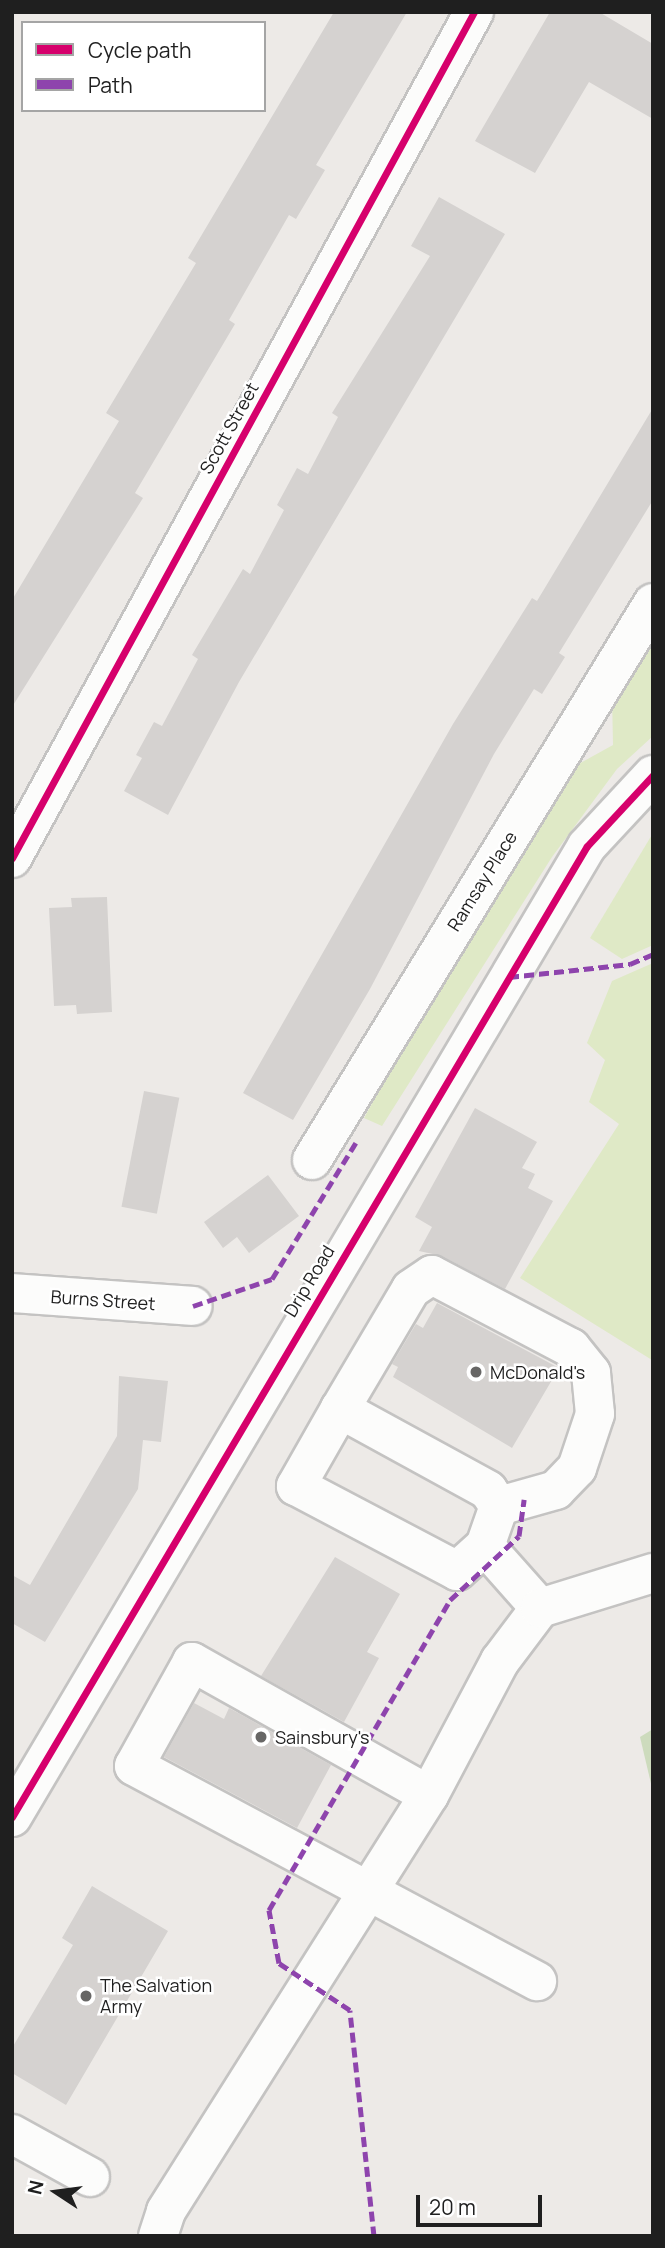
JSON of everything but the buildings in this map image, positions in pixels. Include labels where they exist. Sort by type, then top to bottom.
[{"type":"street","name":"Scott Street","points":[[12,858],[474,12]]},
{"type":"street","name":"Ramsay Place","points":[[312,1160],[653,603]]},
{"type":"street","name":"Drip Road","points":[[12,1816],[587,846],[653,775]]},
{"type":"street","points":[[432,1276],[571,1348],[591,1373],[594,1414],[577,1468],[556,1490],[499,1506],[485,1546],[457,1572],[296,1486],[411,1289],[432,1276]]},
{"type":"street","name":"Burns Street","points":[[12,1293],[193,1306]]},
{"type":"street","points":[[340,1409],[488,1490],[499,1506]]},
{"type":"street","points":[[485,1546],[540,1608]]},
{"type":"street","points":[[158,2236],[166,2211],[429,1795],[500,1661],[540,1608],[653,1573]]},
{"type":"street","points":[[429,1795],[192,1662],[134,1766],[537,1982]]},
{"type":"street","points":[[12,2134],[90,2177]]},
{"type":"green space","points":[[653,632],[653,736],[617,769],[552,857],[382,1126],[364,1118],[523,826],[575,766],[613,745],[612,696]]},
{"type":"green space","points":[[653,833],[653,945],[622,959],[590,938]]},
{"type":"green space","points":[[653,963],[652,1360],[520,1278],[619,1124],[589,1102],[605,1060],[587,1043],[612,981]]},
{"type":"green space","points":[[653,1729],[653,1792],[640,1737]]},
{"type":"marked path","points":[[509,977],[630,964],[653,954]]},
{"type":"marked path","points":[[193,1306],[272,1279],[357,1141]]},
{"type":"marked path","points":[[374,2236],[350,2010],[279,1963],[269,1910],[450,1600],[519,1536],[524,1499]]},
{"type":"cycle path","points":[[12,858],[474,12]]},
{"type":"cycle path","points":[[12,1817],[587,846],[653,775]]},
{"type":"place","name":"McDonald's","points":[[476,1372]]},
{"type":"place","name":"Sainsbury's","points":[[261,1737]]},
{"type":"place","name":"The Salvation Army","points":[[86,1996]]}]
